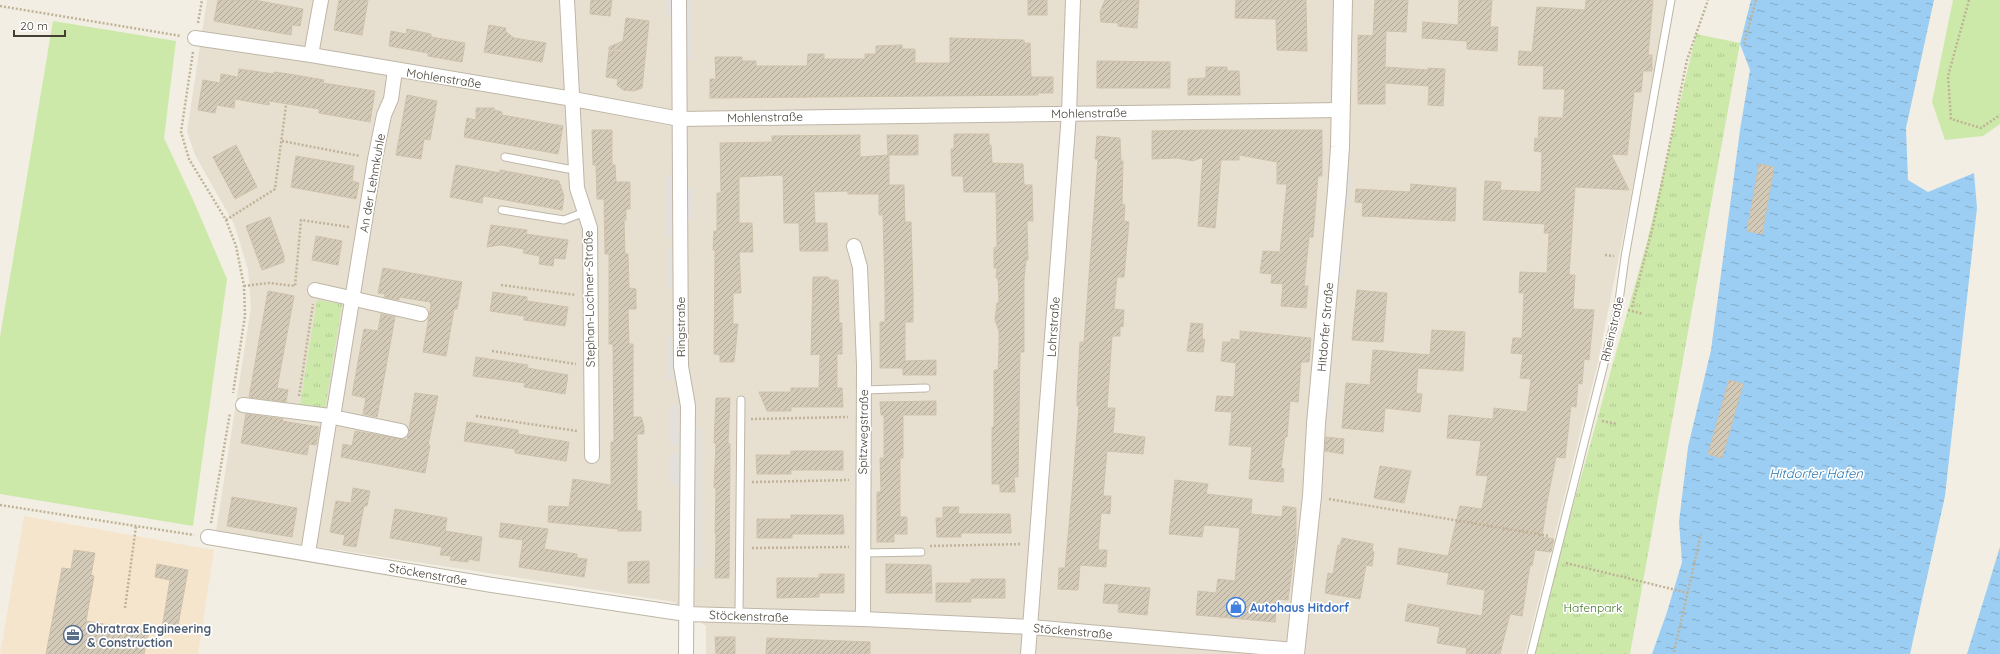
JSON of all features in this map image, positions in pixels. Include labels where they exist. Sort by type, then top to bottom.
[{"type":"street","points":[[311,55],[321,0]]},
{"type":"street","name":"Stephan-Lochner-Straße","points":[[567,0],[577,188],[590,228],[590,434],[592,456]]},
{"type":"street","name":"Ringstraße","points":[[679,0],[681,366],[688,406],[686,654]]},
{"type":"street","name":"Lohrstraße","points":[[1028,654],[1070,113],[1073,0]]},
{"type":"street","name":"Hitdorfer Straße","points":[[1295,652],[1312,496],[1316,424],[1337,191],[1341,110],[1343,0]]},
{"type":"street","name":"Mohlenstraße","points":[[195,38],[311,55],[573,99],[680,119],[1341,110]]},
{"type":"street","name":"An der Lehmkuhle","points":[[308,553],[375,159],[384,115],[391,99],[395,70]]},
{"type":"street","name":"Spitzwegstraße","points":[[854,246],[860,267],[864,390],[862,550],[863,619]]},
{"type":"street","points":[[315,290],[421,314]]},
{"type":"street","points":[[238,400],[401,431]]},
{"type":"street","name":"Stöckenstraße","points":[[208,537],[492,585],[686,614],[863,619],[1030,627],[1295,652]]},
{"type":"lane","name":"Rheinstraße","points":[[1531,654],[1618,308],[1625,257],[1671,0]]},
{"type":"lane","points":[[506,157],[568,169],[576,168]]},
{"type":"lane","points":[[502,210],[564,220],[585,212]]},
{"type":"lane","points":[[864,390],[926,388]]},
{"type":"lane","points":[[739,616],[741,400]]},
{"type":"lane","points":[[862,550],[921,552]]},
{"type":"path","points":[[202,0],[181,132],[189,159],[226,220],[236,246],[244,286],[245,316],[238,400]]},
{"type":"path","points":[[1653,226],[1687,60],[1708,0]]},
{"type":"path","points":[[1744,44],[1756,0]]},
{"type":"path","points":[[1969,0],[1948,76],[1951,118],[1980,128],[2000,115]]},
{"type":"path","points":[[0,6],[195,38]]},
{"type":"path","points":[[226,220],[275,189],[286,105]]},
{"type":"path","points":[[282,141],[375,159]]},
{"type":"path","points":[[295,286],[302,220],[364,229]]},
{"type":"path","points":[[244,286],[269,283],[315,290],[296,411]]},
{"type":"path","points":[[501,284],[590,296]]},
{"type":"path","points":[[492,351],[590,366]]},
{"type":"path","points":[[0,505],[208,537],[230,411]]},
{"type":"path","points":[[476,416],[590,434]]},
{"type":"path","points":[[741,420],[864,417]]},
{"type":"path","points":[[740,482],[863,480]]},
{"type":"path","points":[[1312,496],[1545,535]]},
{"type":"path","points":[[125,608],[136,526]]},
{"type":"path","points":[[1674,652],[1701,534]]},
{"type":"path","points":[[921,552],[929,546],[961,546],[967,544],[1037,544]]},
{"type":"path","points":[[739,548],[862,550]]},
{"type":"path","points":[[1554,560],[1688,593]]},
{"type":"shaded area","points":[[207,0],[1670,0],[1598,362],[1525,654],[706,654],[706,626],[674,602],[216,531],[251,307],[248,269],[234,224],[195,155],[187,131]]},
{"type":"shaded area","points":[[666,0],[672,0],[672,15],[666,15]]},
{"type":"shaded area","points":[[686,0],[692,0],[692,59],[686,59]]},
{"type":"shaded area","points":[[1330,22],[1335,22],[1335,48],[1330,48]]},
{"type":"shaded area","points":[[1347,174],[1352,174],[1349,206],[1344,205]]},
{"type":"shaded area","points":[[666,175],[672,175],[672,237],[666,237]]},
{"type":"shaded area","points":[[688,188],[693,188],[693,218],[688,218]]},
{"type":"shaded area","points":[[667,247],[672,247],[672,289],[667,289]]},
{"type":"shaded area","points":[[1340,247],[1345,248],[1343,277],[1338,277]]},
{"type":"shaded area","points":[[667,336],[672,336],[673,365],[676,379],[668,379]]},
{"type":"shaded area","points":[[1328,385],[1333,385],[1330,414],[1325,414]]},
{"type":"shaded area","points":[[669,405],[680,405],[680,445],[669,445]]},
{"type":"shaded area","points":[[696,428],[702,428],[701,568],[696,568]]},
{"type":"shaded area","points":[[681,452],[681,485],[670,484],[669,453]]},
{"type":"shaded area","points":[[24,516],[214,550],[198,654],[0,654]]},
{"type":"green space","points":[[1953,0],[2000,0],[2000,124],[1983,136],[1945,140],[1932,102]]},
{"type":"green space","points":[[53,21],[176,41],[164,138],[194,202],[227,279],[193,526],[0,494],[0,337]]},
{"type":"green space","name":"Hafenpark","points":[[1696,34],[1740,43],[1630,654],[1534,654],[1565,534],[1647,242]]},
{"type":"green space","points":[[317,300],[342,304],[325,409],[300,405]]},
{"type":"water","name":"Hitdorfer Hafen","points":[[1751,0],[1934,0],[1906,128],[1908,180],[1928,192],[1974,173],[1977,208],[1945,496],[1910,654],[1652,654],[1667,612],[1682,562],[1679,522],[1688,447],[1711,350],[1740,130],[1750,70],[1740,44]]},
{"type":"water","points":[[2000,547],[2000,654],[1967,654]]},
{"type":"building","points":[[218,0],[254,0],[303,9],[300,26],[292,25],[291,35],[214,21]]},
{"type":"building","points":[[339,0],[368,0],[362,35],[334,30]]},
{"type":"building","points":[[591,0],[612,0],[610,16],[590,14]]},
{"type":"building","points":[[1028,0],[1047,0],[1047,15],[1028,15]]},
{"type":"building","points":[[1105,0],[1139,0],[1137,28],[1118,26],[1118,23],[1101,22],[1100,12]]},
{"type":"building","points":[[1236,0],[1306,0],[1307,51],[1277,50],[1276,19],[1235,18]]},
{"type":"building","points":[[1375,0],[1408,0],[1406,32],[1386,31],[1385,67],[1428,70],[1428,68],[1445,69],[1443,106],[1428,105],[1429,86],[1385,83],[1385,104],[1358,104],[1358,35],[1373,36]]},
{"type":"building","points":[[1459,0],[1492,0],[1490,27],[1498,27],[1497,51],[1467,49],[1467,41],[1422,38],[1423,22],[1458,25]]},
{"type":"building","points":[[1586,0],[1653,0],[1648,55],[1652,55],[1652,71],[1643,71],[1641,92],[1634,92],[1627,155],[1611,154],[1629,190],[1575,187],[1569,275],[1575,275],[1573,309],[1594,310],[1589,360],[1584,359],[1582,384],[1578,383],[1576,407],[1571,406],[1565,458],[1556,457],[1547,502],[1542,537],[1554,539],[1551,552],[1535,550],[1532,566],[1530,565],[1522,616],[1510,614],[1500,654],[1466,654],[1467,648],[1437,643],[1440,627],[1405,621],[1408,604],[1482,616],[1485,590],[1447,584],[1449,573],[1397,564],[1399,548],[1448,556],[1460,506],[1482,509],[1488,476],[1476,475],[1481,441],[1447,438],[1449,415],[1493,419],[1494,408],[1527,412],[1531,379],[1520,378],[1523,354],[1511,353],[1513,338],[1522,338],[1524,293],[1519,293],[1520,272],[1547,273],[1549,233],[1544,233],[1545,224],[1483,220],[1485,181],[1501,182],[1500,190],[1541,192],[1542,152],[1534,151],[1535,138],[1538,139],[1539,117],[1563,118],[1565,89],[1543,89],[1544,66],[1518,65],[1519,51],[1532,52],[1537,7],[1585,10]]},
{"type":"building","points":[[626,18],[649,21],[642,88],[634,91],[623,90],[617,85],[618,79],[606,77],[609,51],[621,51],[622,49],[609,50],[609,47],[623,41]]},
{"type":"building","points":[[489,25],[506,28],[505,31],[514,38],[546,43],[542,62],[484,52]]},
{"type":"building","points":[[407,29],[431,34],[431,37],[465,43],[462,62],[428,56],[428,53],[389,46],[391,31],[406,34]]},
{"type":"building","points":[[950,38],[1024,40],[1024,43],[1030,43],[1031,77],[1053,77],[1053,93],[1038,93],[1038,95],[710,98],[710,79],[716,79],[715,57],[742,57],[742,61],[756,61],[756,66],[807,66],[808,54],[824,54],[824,59],[865,59],[865,54],[876,54],[876,46],[902,45],[902,49],[915,49],[915,63],[950,63]]},
{"type":"building","points":[[1097,61],[1170,62],[1170,88],[1097,88]]},
{"type":"building","points":[[1206,67],[1227,67],[1227,71],[1239,71],[1240,95],[1188,95],[1188,79],[1206,78]]},
{"type":"building","points":[[239,69],[274,74],[274,72],[289,74],[324,80],[323,83],[375,91],[370,122],[319,113],[319,109],[269,101],[269,105],[235,99],[234,108],[217,105],[215,113],[198,110],[203,80],[220,83],[221,74],[238,77]]},
{"type":"building","points":[[407,95],[437,101],[430,140],[424,139],[421,159],[396,155]]},
{"type":"building","points":[[476,108],[494,108],[494,110],[502,112],[502,115],[563,126],[558,154],[464,137],[467,118],[476,120]]},
{"type":"building","points":[[592,130],[612,130],[612,165],[615,165],[616,182],[630,182],[630,209],[626,209],[626,220],[624,220],[625,254],[628,254],[629,288],[636,289],[636,309],[628,309],[629,344],[633,344],[633,417],[641,417],[644,426],[644,434],[637,434],[637,511],[641,511],[641,531],[618,531],[618,529],[548,522],[549,506],[569,507],[573,479],[611,485],[611,442],[614,442],[613,344],[609,344],[609,254],[605,254],[604,199],[597,199],[596,165],[593,165]]},
{"type":"building","points":[[1322,130],[1322,176],[1318,176],[1313,237],[1309,237],[1304,286],[1308,286],[1306,308],[1281,306],[1283,284],[1271,283],[1272,274],[1260,273],[1263,251],[1280,252],[1287,184],[1277,184],[1277,162],[1239,155],[1239,160],[1221,160],[1215,228],[1198,226],[1203,157],[1193,161],[1177,158],[1152,159],[1152,131]]},
{"type":"building","points":[[954,134],[989,134],[992,163],[1023,164],[1024,185],[1032,185],[1033,221],[1027,221],[1028,260],[1026,260],[1024,279],[1024,352],[1020,352],[1018,477],[1014,477],[1015,492],[1000,492],[1000,484],[992,484],[994,370],[998,370],[999,351],[999,331],[995,320],[997,303],[999,303],[998,278],[996,278],[997,268],[994,268],[994,248],[997,246],[996,192],[964,192],[963,176],[952,176],[951,149],[954,149]]},
{"type":"building","points":[[860,135],[860,157],[889,155],[889,185],[904,185],[905,222],[911,222],[913,292],[913,322],[905,322],[905,361],[936,360],[936,375],[903,375],[903,368],[880,368],[880,322],[885,322],[885,292],[883,215],[879,215],[879,194],[848,194],[848,191],[814,192],[815,223],[827,223],[828,251],[800,251],[799,223],[784,223],[783,175],[739,177],[739,223],[752,223],[753,252],[739,252],[741,293],[733,293],[733,324],[738,324],[734,362],[720,362],[720,355],[714,354],[715,250],[713,250],[714,231],[717,231],[717,193],[721,193],[720,143],[772,142],[772,136]]},
{"type":"building","points":[[887,135],[918,135],[918,155],[888,155]]},
{"type":"building","points":[[1097,136],[1120,138],[1121,161],[1123,161],[1122,204],[1125,205],[1124,221],[1129,222],[1124,277],[1117,277],[1114,309],[1124,310],[1123,327],[1120,326],[1120,336],[1112,336],[1107,408],[1115,408],[1113,433],[1145,437],[1143,454],[1107,451],[1103,496],[1111,496],[1110,514],[1101,513],[1098,550],[1107,550],[1106,567],[1080,565],[1078,590],[1058,589],[1059,568],[1065,568],[1072,494],[1079,406],[1077,406],[1077,397],[1080,342],[1084,342],[1098,159],[1095,159]]},
{"type":"building","points":[[236,145],[257,187],[235,199],[213,157]]},
{"type":"building","points":[[296,156],[354,166],[352,181],[359,183],[356,199],[291,187]]},
{"type":"building","points":[[1759,164],[1774,167],[1762,234],[1747,231]]},
{"type":"building","points":[[456,165],[500,173],[500,170],[559,181],[564,196],[562,210],[483,196],[482,203],[450,197]]},
{"type":"building","points":[[1411,184],[1456,188],[1455,221],[1362,216],[1363,203],[1355,202],[1356,189],[1410,192]]},
{"type":"building","points":[[270,217],[284,256],[284,262],[262,270],[246,226]]},
{"type":"building","points":[[491,225],[527,230],[526,234],[568,240],[565,259],[554,258],[553,266],[539,264],[540,256],[523,253],[524,249],[500,245],[487,247]]},
{"type":"building","points":[[316,236],[342,241],[338,265],[312,260]]},
{"type":"building","points":[[383,268],[462,282],[457,309],[454,309],[446,356],[423,352],[431,305],[430,302],[399,297],[399,300],[384,297],[385,294],[378,293]]},
{"type":"building","points":[[813,277],[828,277],[831,280],[838,280],[839,323],[842,323],[842,354],[837,354],[837,388],[842,388],[843,407],[791,407],[791,411],[767,411],[759,392],[791,392],[791,388],[819,388],[820,354],[811,355]]},
{"type":"building","points":[[1357,290],[1387,293],[1383,342],[1352,340]]},
{"type":"building","points":[[268,291],[294,296],[277,388],[288,390],[286,402],[249,397]]},
{"type":"building","points":[[493,292],[527,297],[527,301],[568,307],[565,326],[524,320],[524,316],[490,311]]},
{"type":"building","points":[[381,314],[395,317],[377,417],[363,414],[366,398],[352,395],[364,329],[378,331]]},
{"type":"building","points":[[1191,323],[1203,324],[1202,339],[1205,339],[1203,352],[1187,351]]},
{"type":"building","points":[[1432,330],[1465,332],[1463,371],[1418,368],[1416,393],[1422,394],[1420,412],[1385,408],[1383,432],[1342,428],[1346,383],[1370,385],[1373,350],[1430,355]]},
{"type":"building","points":[[1240,331],[1311,338],[1309,362],[1301,362],[1298,402],[1290,401],[1287,437],[1285,437],[1281,468],[1284,469],[1283,482],[1249,479],[1252,447],[1229,445],[1232,412],[1215,411],[1217,396],[1234,397],[1236,363],[1221,361],[1223,342],[1231,342],[1231,339],[1240,340]]},
{"type":"building","points":[[476,357],[528,365],[527,368],[568,375],[565,394],[524,387],[525,383],[473,376]]},
{"type":"building","points":[[1729,380],[1743,384],[1722,458],[1708,454]]},
{"type":"building","points":[[415,393],[438,396],[428,445],[430,445],[425,473],[341,457],[343,444],[352,446],[355,431],[407,440]]},
{"type":"building","points":[[716,398],[730,398],[728,443],[730,444],[729,578],[715,578],[716,488],[714,488],[716,443],[714,443]]},
{"type":"building","points":[[936,401],[936,415],[903,415],[903,458],[900,458],[900,517],[907,517],[907,534],[894,534],[894,542],[877,542],[877,492],[881,492],[880,458],[884,458],[884,415],[881,415],[880,402]]},
{"type":"building","points":[[246,414],[283,419],[282,421],[319,427],[316,445],[309,444],[307,455],[241,443]]},
{"type":"building","points":[[467,422],[518,430],[518,434],[569,442],[566,461],[515,453],[515,449],[464,441]]},
{"type":"building","points":[[1326,437],[1344,439],[1343,454],[1325,451]]},
{"type":"building","points":[[791,451],[843,451],[843,470],[791,470],[791,474],[757,474],[756,455],[791,455]]},
{"type":"building","points":[[1380,466],[1411,471],[1404,503],[1374,498]]},
{"type":"building","points":[[1175,480],[1208,484],[1206,494],[1252,499],[1251,514],[1282,517],[1283,506],[1296,508],[1296,538],[1288,600],[1277,599],[1275,622],[1196,615],[1198,591],[1216,593],[1218,579],[1235,581],[1240,528],[1204,525],[1202,537],[1169,534]]},
{"type":"building","points":[[353,488],[370,491],[367,506],[364,506],[356,547],[343,545],[345,535],[330,532],[336,501],[351,503]]},
{"type":"building","points":[[232,497],[297,508],[292,537],[227,526]]},
{"type":"building","points":[[943,507],[959,507],[958,514],[1010,514],[1011,533],[961,533],[961,537],[937,537],[936,518],[943,518]]},
{"type":"building","points":[[395,509],[447,518],[445,531],[482,537],[479,561],[468,559],[468,562],[450,560],[451,556],[440,555],[442,547],[390,538]]},
{"type":"building","points":[[791,515],[843,515],[844,534],[792,534],[792,538],[757,538],[757,519],[791,519]]},
{"type":"building","points":[[501,523],[548,529],[544,549],[577,554],[577,558],[587,559],[584,577],[519,567],[523,540],[499,537]]},
{"type":"building","points":[[1342,538],[1373,544],[1372,551],[1374,552],[1372,566],[1366,565],[1360,599],[1325,593],[1328,573],[1333,574],[1338,545],[1340,546]]},
{"type":"building","points":[[74,550],[95,553],[91,575],[94,576],[86,621],[149,632],[144,654],[46,654],[62,568],[71,569]]},
{"type":"building","points":[[649,561],[649,583],[628,583],[628,562]]},
{"type":"building","points":[[157,564],[188,570],[177,631],[162,628],[170,580],[155,577]]},
{"type":"building","points":[[886,564],[931,565],[932,593],[886,593]]},
{"type":"building","points":[[819,574],[844,574],[844,593],[819,593],[819,597],[777,598],[777,578],[819,578]]},
{"type":"building","points":[[971,579],[1005,579],[1005,598],[971,598],[971,602],[936,602],[936,583],[971,583]]},
{"type":"building","points":[[1105,584],[1150,588],[1147,615],[1118,612],[1119,604],[1103,603]]},
{"type":"building","points":[[715,637],[735,637],[735,654],[716,654]]},
{"type":"building","points":[[767,638],[870,642],[870,654],[766,654]]},
{"type":"place","name":"Autohaus Hitdorf","points":[[1236,607]]},
{"type":"place","name":"Ohratrax Engineering & Construction","points":[[73,635]]}]
